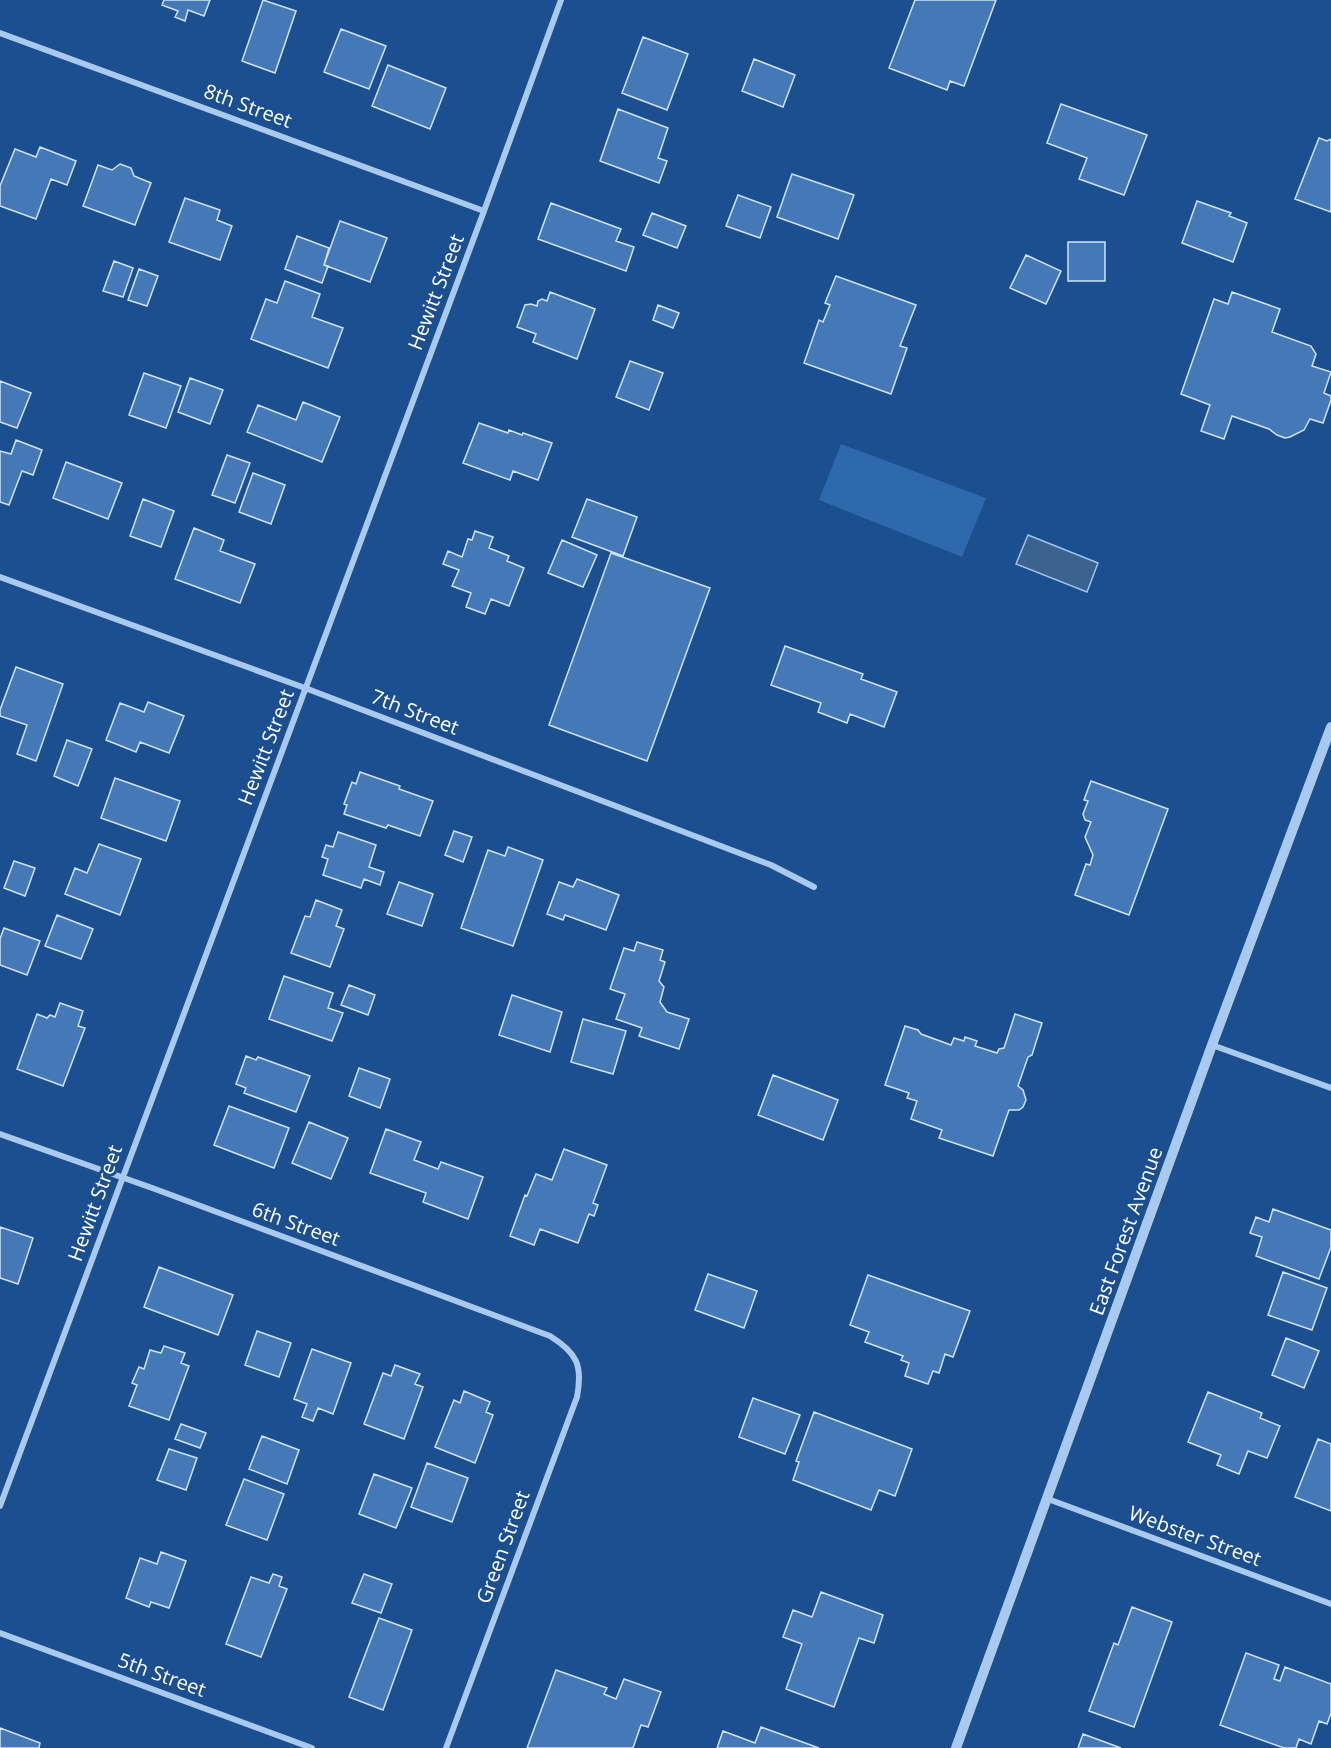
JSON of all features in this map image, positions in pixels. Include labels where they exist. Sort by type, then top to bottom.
[{"type":"street","name":"Hewitt Street","points":[[0,1506],[561,0]]},
{"type":"street","name":"8th Street","points":[[0,33],[484,211]]},
{"type":"street","name":"7th Street","points":[[0,577],[305,688],[755,859],[814,887]]},
{"type":"street","name":"East Forest Avenue","points":[[956,1748],[1212,1045],[1331,727]]},
{"type":"street","points":[[1212,1045],[1331,1088]]},
{"type":"street","name":"6th Street","points":[[0,1134],[550,1336],[566,1346],[575,1357]]},
{"type":"street","name":"Green Street","points":[[446,1748],[577,1397],[580,1381],[575,1357]]},
{"type":"street","name":"Webster Street","points":[[1048,1499],[1331,1604]]},
{"type":"street","name":"5th Street","points":[[0,1633],[312,1748]]},
{"type":"shaded area","points":[[841,444],[986,498],[962,557],[819,500]]},
{"type":"shaded area","points":[[1028,535],[1098,563],[1087,592],[1016,564]]},
{"type":"building","points":[[164,0],[210,0],[204,16],[188,10],[185,21],[175,17],[178,11],[162,5]]},
{"type":"building","points":[[263,0],[296,11],[275,73],[242,61]]},
{"type":"building","points":[[915,0],[996,0],[964,86],[950,81],[947,90],[889,68]]},
{"type":"building","points":[[341,29],[386,46],[369,89],[324,72]]},
{"type":"building","points":[[643,37],[688,54],[667,110],[622,93]]},
{"type":"building","points":[[754,59],[795,75],[783,107],[742,91]]},
{"type":"building","points":[[388,65],[446,88],[430,129],[372,106]]},
{"type":"building","points":[[1061,104],[1147,135],[1124,195],[1079,179],[1087,158],[1047,143]]},
{"type":"building","points":[[618,109],[668,128],[658,158],[667,161],[659,183],[600,161]]},
{"type":"building","points":[[1319,138],[1327,141],[1331,139],[1331,212],[1295,199]]},
{"type":"building","points":[[40,147],[76,161],[67,185],[51,179],[36,219],[0,206],[0,186],[15,149],[36,157]]},
{"type":"building","points":[[120,164],[131,168],[134,176],[151,183],[135,225],[83,206],[98,165],[112,170]]},
{"type":"building","points":[[792,174],[854,195],[838,239],[777,217]]},
{"type":"building","points":[[738,195],[771,207],[760,238],[726,226]]},
{"type":"building","points":[[185,198],[220,210],[217,220],[232,226],[220,260],[169,242]]},
{"type":"building","points":[[1197,201],[1231,213],[1229,216],[1247,223],[1233,262],[1182,243]]},
{"type":"building","points":[[551,203],[621,229],[616,241],[634,247],[626,271],[538,239]]},
{"type":"building","points":[[652,213],[686,226],[677,248],[643,235]]},
{"type":"building","points":[[340,221],[387,238],[370,282],[324,265]]},
{"type":"building","points":[[297,236],[329,248],[324,265],[328,266],[322,283],[285,269]]},
{"type":"building","points":[[1068,242],[1105,242],[1105,281],[1068,281]]},
{"type":"building","points":[[1026,255],[1061,271],[1046,304],[1010,288]]},
{"type":"building","points":[[114,261],[133,268],[123,297],[103,291]]},
{"type":"building","points":[[139,269],[158,276],[147,306],[128,300]]},
{"type":"building","points":[[836,276],[916,305],[900,346],[907,348],[891,394],[804,363],[819,320],[823,322],[830,305],[825,303]]},
{"type":"building","points":[[285,281],[320,294],[312,317],[343,328],[328,368],[251,339],[266,299],[277,303]]},
{"type":"building","points":[[550,292],[595,309],[577,359],[533,342],[536,334],[517,327],[525,305],[537,306],[538,301],[542,299],[547,301]]},
{"type":"building","points":[[1232,292],[1280,309],[1272,332],[1311,346],[1316,354],[1312,366],[1331,372],[1324,393],[1331,396],[1331,400],[1323,423],[1310,419],[1304,430],[1285,438],[1269,429],[1232,416],[1224,439],[1201,431],[1210,405],[1181,394],[1214,299],[1228,304]]},
{"type":"building","points":[[658,305],[679,313],[673,328],[653,320]]},
{"type":"building","points":[[630,361],[663,373],[649,410],[616,397]]},
{"type":"building","points":[[144,373],[181,386],[166,428],[129,415]]},
{"type":"building","points":[[190,378],[223,390],[210,424],[178,412]]},
{"type":"building","points":[[0,381],[31,393],[17,428],[0,422]]},
{"type":"building","points":[[303,402],[340,417],[322,462],[247,432],[258,405],[296,420]]},
{"type":"building","points":[[479,423],[508,433],[509,430],[522,435],[523,433],[552,443],[538,480],[513,471],[510,480],[463,463]]},
{"type":"building","points":[[16,440],[42,450],[33,475],[22,471],[9,505],[0,502],[0,451],[11,454]]},
{"type":"building","points":[[227,455],[250,463],[235,503],[212,495]]},
{"type":"building","points":[[66,462],[122,483],[108,519],[53,498]]},
{"type":"building","points":[[253,473],[285,485],[271,524],[239,512]]},
{"type":"building","points":[[143,499],[174,511],[161,547],[130,536]]},
{"type":"building","points":[[587,499],[637,517],[623,556],[572,537]]},
{"type":"building","points":[[194,528],[224,540],[220,551],[255,564],[240,603],[175,579]]},
{"type":"building","points":[[475,531],[493,537],[489,548],[509,556],[507,561],[524,568],[509,606],[491,599],[485,614],[466,607],[471,593],[452,586],[459,570],[443,564],[448,551],[462,557],[468,539],[472,540]]},
{"type":"building","points":[[562,540],[597,555],[583,587],[548,573]]},
{"type":"building","points":[[611,553],[710,588],[647,761],[549,725]]},
{"type":"building","points":[[785,646],[863,674],[861,679],[897,692],[884,727],[850,714],[847,723],[818,712],[821,703],[771,685]]},
{"type":"building","points":[[16,667],[63,684],[36,761],[17,754],[27,725],[0,716],[0,710]]},
{"type":"building","points":[[148,702],[184,716],[169,753],[140,742],[136,752],[106,740],[120,703],[144,712]]},
{"type":"building","points":[[67,740],[92,749],[78,786],[54,776]]},
{"type":"building","points":[[360,772],[433,801],[420,836],[344,814],[347,805],[344,804],[352,782],[356,784]]},
{"type":"building","points":[[115,778],[180,801],[166,841],[101,818]]},
{"type":"building","points":[[1091,781],[1168,809],[1129,915],[1075,895],[1086,864],[1090,865],[1093,855],[1085,837],[1091,822],[1085,820],[1083,814],[1088,801],[1084,800]]},
{"type":"building","points":[[454,831],[472,837],[463,862],[445,855]]},
{"type":"building","points":[[338,832],[376,845],[369,867],[384,872],[380,885],[364,879],[361,888],[323,875],[328,859],[322,857],[326,845],[333,847]]},
{"type":"building","points":[[99,844],[141,859],[120,915],[65,894],[75,868],[87,873]]},
{"type":"building","points":[[508,847],[543,860],[513,946],[461,928],[488,850],[505,856]]},
{"type":"building","points":[[14,861],[35,868],[25,896],[4,888]]},
{"type":"building","points":[[577,879],[619,895],[606,930],[565,915],[563,920],[547,914],[559,882],[573,887]]},
{"type":"building","points":[[399,882],[433,894],[422,926],[387,914]]},
{"type":"building","points":[[316,900],[342,910],[336,926],[344,929],[330,967],[291,953],[305,916],[310,917]]},
{"type":"building","points":[[57,915],[93,929],[81,959],[45,946]]},
{"type":"building","points":[[4,928],[40,941],[27,975],[0,965],[0,939]]},
{"type":"building","points":[[637,942],[663,950],[660,960],[665,962],[659,981],[664,987],[660,1002],[667,1012],[689,1019],[679,1049],[639,1036],[642,1028],[616,1019],[625,994],[610,989],[624,948],[634,951]]},
{"type":"building","points":[[284,976],[333,993],[328,1008],[343,1013],[332,1041],[269,1019]]},
{"type":"building","points":[[349,985],[375,995],[368,1015],[341,1005]]},
{"type":"building","points":[[512,995],[562,1012],[550,1052],[499,1035]]},
{"type":"building","points":[[60,1003],[83,1011],[78,1026],[85,1028],[63,1086],[17,1069],[37,1014],[47,1018],[50,1015],[55,1017]]},
{"type":"building","points":[[1015,1014],[1042,1023],[1032,1055],[1028,1057],[1018,1086],[1023,1090],[1026,1100],[1019,1110],[1009,1110],[993,1156],[939,1138],[942,1130],[911,1119],[917,1101],[907,1098],[909,1093],[885,1085],[905,1026],[951,1045],[954,1038],[964,1041],[965,1037],[977,1041],[975,1046],[997,1053],[999,1049],[1004,1048]]},
{"type":"building","points":[[583,1019],[626,1031],[613,1074],[571,1062]]},
{"type":"building","points":[[246,1056],[256,1060],[258,1057],[310,1076],[296,1112],[244,1093],[246,1088],[236,1084]]},
{"type":"building","points":[[359,1068],[390,1079],[380,1108],[349,1096]]},
{"type":"building","points":[[773,1075],[838,1100],[823,1140],[758,1115]]},
{"type":"building","points":[[229,1106],[289,1128],[274,1168],[214,1145]]},
{"type":"building","points":[[309,1122],[348,1138],[331,1179],[292,1163]]},
{"type":"building","points":[[386,1129],[421,1142],[414,1160],[438,1169],[441,1162],[483,1177],[468,1219],[423,1202],[426,1193],[370,1173]]},
{"type":"building","points":[[564,1149],[607,1165],[593,1203],[598,1205],[594,1216],[589,1214],[578,1243],[540,1229],[534,1245],[510,1236],[525,1195],[527,1196],[536,1174],[552,1180]]},
{"type":"building","points":[[1273,1209],[1331,1230],[1331,1247],[1319,1279],[1256,1256],[1262,1237],[1250,1233],[1256,1217],[1269,1222]]},
{"type":"building","points":[[0,1227],[33,1238],[18,1284],[0,1278]]},
{"type":"building","points":[[159,1267],[233,1295],[218,1335],[144,1307]]},
{"type":"building","points":[[1283,1272],[1327,1288],[1312,1330],[1268,1315]]},
{"type":"building","points":[[708,1274],[757,1291],[744,1328],[695,1310]]},
{"type":"building","points":[[868,1275],[970,1311],[953,1357],[945,1354],[939,1373],[933,1371],[928,1384],[905,1376],[909,1363],[901,1360],[903,1356],[865,1342],[869,1332],[850,1325]]},
{"type":"building","points":[[257,1331],[291,1343],[279,1377],[245,1365]]},
{"type":"building","points":[[1286,1338],[1319,1351],[1304,1388],[1272,1375]]},
{"type":"building","points":[[164,1346],[185,1353],[181,1363],[189,1366],[169,1420],[129,1406],[137,1385],[132,1383],[139,1367],[144,1369],[150,1350],[161,1353]]},
{"type":"building","points":[[312,1349],[351,1363],[333,1414],[318,1408],[313,1421],[302,1417],[307,1404],[294,1399]]},
{"type":"building","points":[[395,1365],[420,1374],[415,1384],[423,1387],[404,1439],[364,1424],[383,1373],[391,1376]]},
{"type":"building","points":[[464,1391],[490,1402],[486,1412],[493,1415],[475,1463],[435,1447],[454,1400],[460,1403]]},
{"type":"building","points":[[1208,1392],[1262,1413],[1260,1418],[1280,1426],[1267,1458],[1248,1451],[1239,1474],[1217,1465],[1221,1455],[1188,1442]]},
{"type":"building","points":[[753,1398],[800,1415],[785,1454],[739,1437]]},
{"type":"building","points":[[814,1412],[912,1449],[895,1496],[879,1490],[871,1510],[793,1480],[799,1462],[796,1461]]},
{"type":"building","points":[[181,1424],[206,1433],[200,1448],[175,1439]]},
{"type":"building","points":[[262,1436],[299,1450],[287,1484],[249,1469]]},
{"type":"building","points":[[1318,1439],[1331,1444],[1331,1511],[1295,1497]]},
{"type":"building","points":[[169,1449],[197,1458],[186,1490],[157,1480]]},
{"type":"building","points":[[427,1463],[468,1478],[452,1522],[411,1507]]},
{"type":"building","points":[[374,1474],[412,1488],[396,1528],[359,1514]]},
{"type":"building","points":[[244,1479],[284,1494],[267,1540],[226,1525]]},
{"type":"building","points":[[161,1552],[186,1561],[169,1608],[151,1602],[149,1607],[126,1598],[140,1558],[157,1564]]},
{"type":"building","points":[[273,1574],[282,1577],[279,1586],[287,1589],[261,1657],[226,1644],[251,1577],[269,1583]]},
{"type":"building","points":[[364,1574],[392,1584],[381,1613],[352,1603]]},
{"type":"building","points":[[821,1592],[883,1615],[874,1643],[859,1638],[834,1707],[786,1689],[802,1644],[783,1637],[793,1610],[812,1617]]},
{"type":"building","points":[[1132,1607],[1172,1622],[1134,1727],[1089,1711],[1114,1643],[1118,1645]]},
{"type":"building","points":[[379,1618],[412,1630],[383,1710],[349,1697]]},
{"type":"building","points":[[1246,1653],[1279,1665],[1274,1679],[1280,1681],[1285,1667],[1331,1684],[1331,1713],[1327,1724],[1319,1721],[1311,1744],[1299,1739],[1296,1748],[1284,1748],[1220,1725]]},
{"type":"building","points":[[556,1670],[607,1688],[604,1694],[616,1699],[624,1679],[661,1692],[648,1727],[641,1725],[633,1748],[527,1748]]},
{"type":"building","points":[[761,1727],[819,1748],[717,1748],[723,1731],[755,1743]]},
{"type":"building","points":[[0,1728],[40,1743],[39,1748],[0,1748]]},
{"type":"building","points":[[1083,1734],[1121,1748],[1078,1748]]}]
